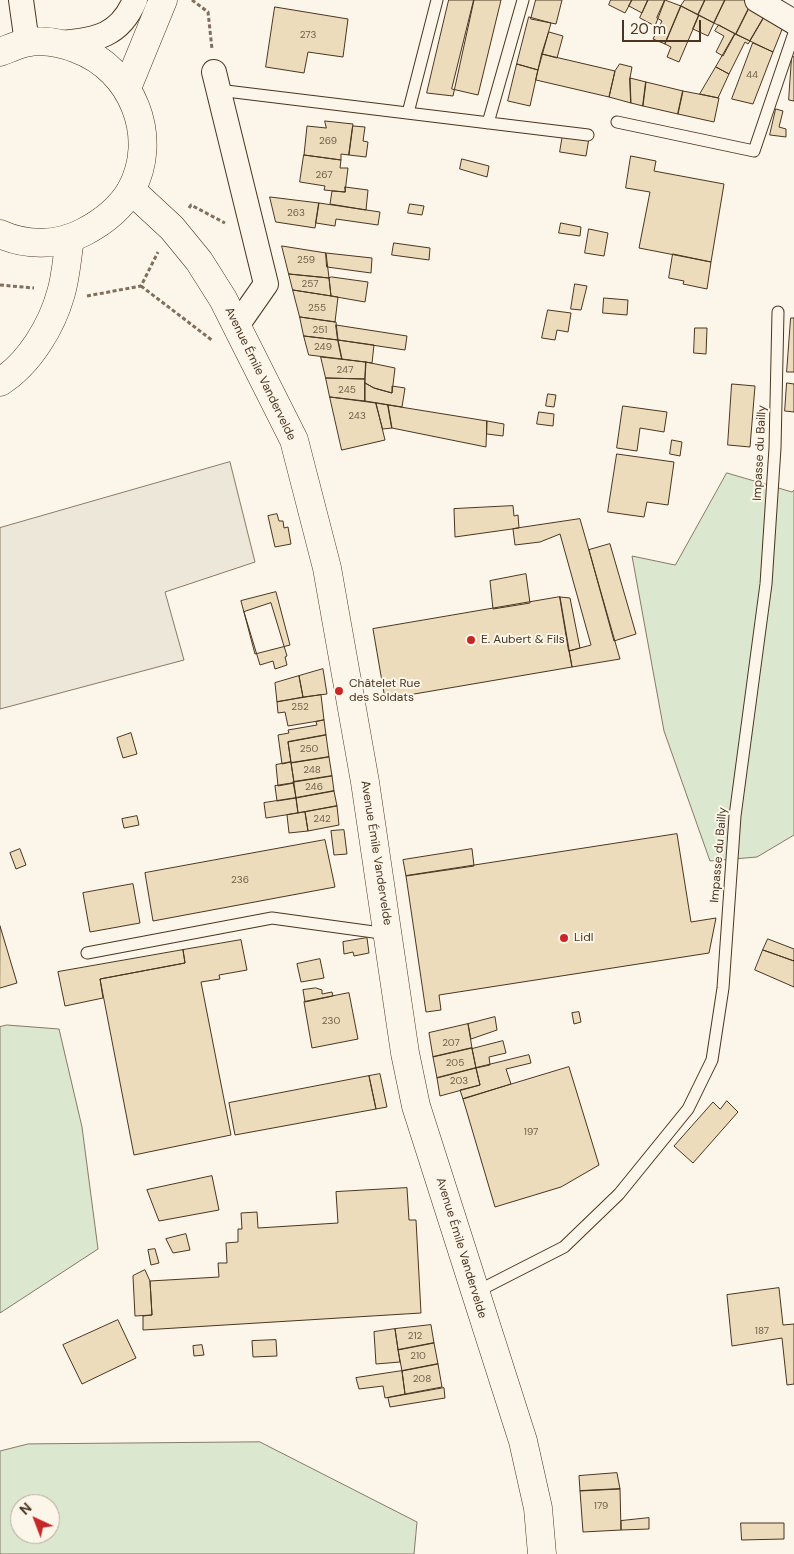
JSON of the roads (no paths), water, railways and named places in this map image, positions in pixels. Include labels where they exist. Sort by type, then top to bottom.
[{"type":"main road","points":[[128,88],[163,0]]},
{"type":"main road","points":[[0,52],[26,42],[61,43],[93,55],[112,69],[128,88],[141,121],[142,156],[131,190],[106,221],[70,239],[41,244],[11,239],[0,234]]},
{"type":"main road","name":"Avenue Émile Vandervelde","points":[[131,190],[172,228],[199,261],[223,299],[294,440],[327,568],[365,782],[405,1053],[416,1106],[523,1441],[538,1508],[542,1554]]},
{"type":"main road","points":[[0,382],[8,377],[30,354],[48,325],[61,294],[70,239]]},
{"type":"street","points":[[21,0],[26,42]]},
{"type":"street","points":[[61,43],[90,41],[110,33],[129,14],[135,0]]},
{"type":"street","points":[[757,0],[794,22]]},
{"type":"street","points":[[216,81],[266,284],[236,327]]},
{"type":"lane","points":[[408,113],[437,0]]},
{"type":"lane","points":[[488,123],[522,0]]},
{"type":"lane","points":[[617,122],[754,152],[794,32]]},
{"type":"lane","points":[[216,81],[408,113],[588,135]]},
{"type":"lane","name":"Impasse du Bailly","points":[[475,1293],[564,1247],[619,1194],[688,1109],[712,1060],[723,988],[735,816],[766,584],[775,448],[778,312]]},
{"type":"lane","points":[[87,953],[272,918],[388,934]]},
{"type":"place","name":"E. Aubert & Fils","points":[[471,640]]},
{"type":"place","name":"Châtelet Rue des Soldats","points":[[339,691]]},
{"type":"place","name":"Lidl","points":[[564,938]]}]
